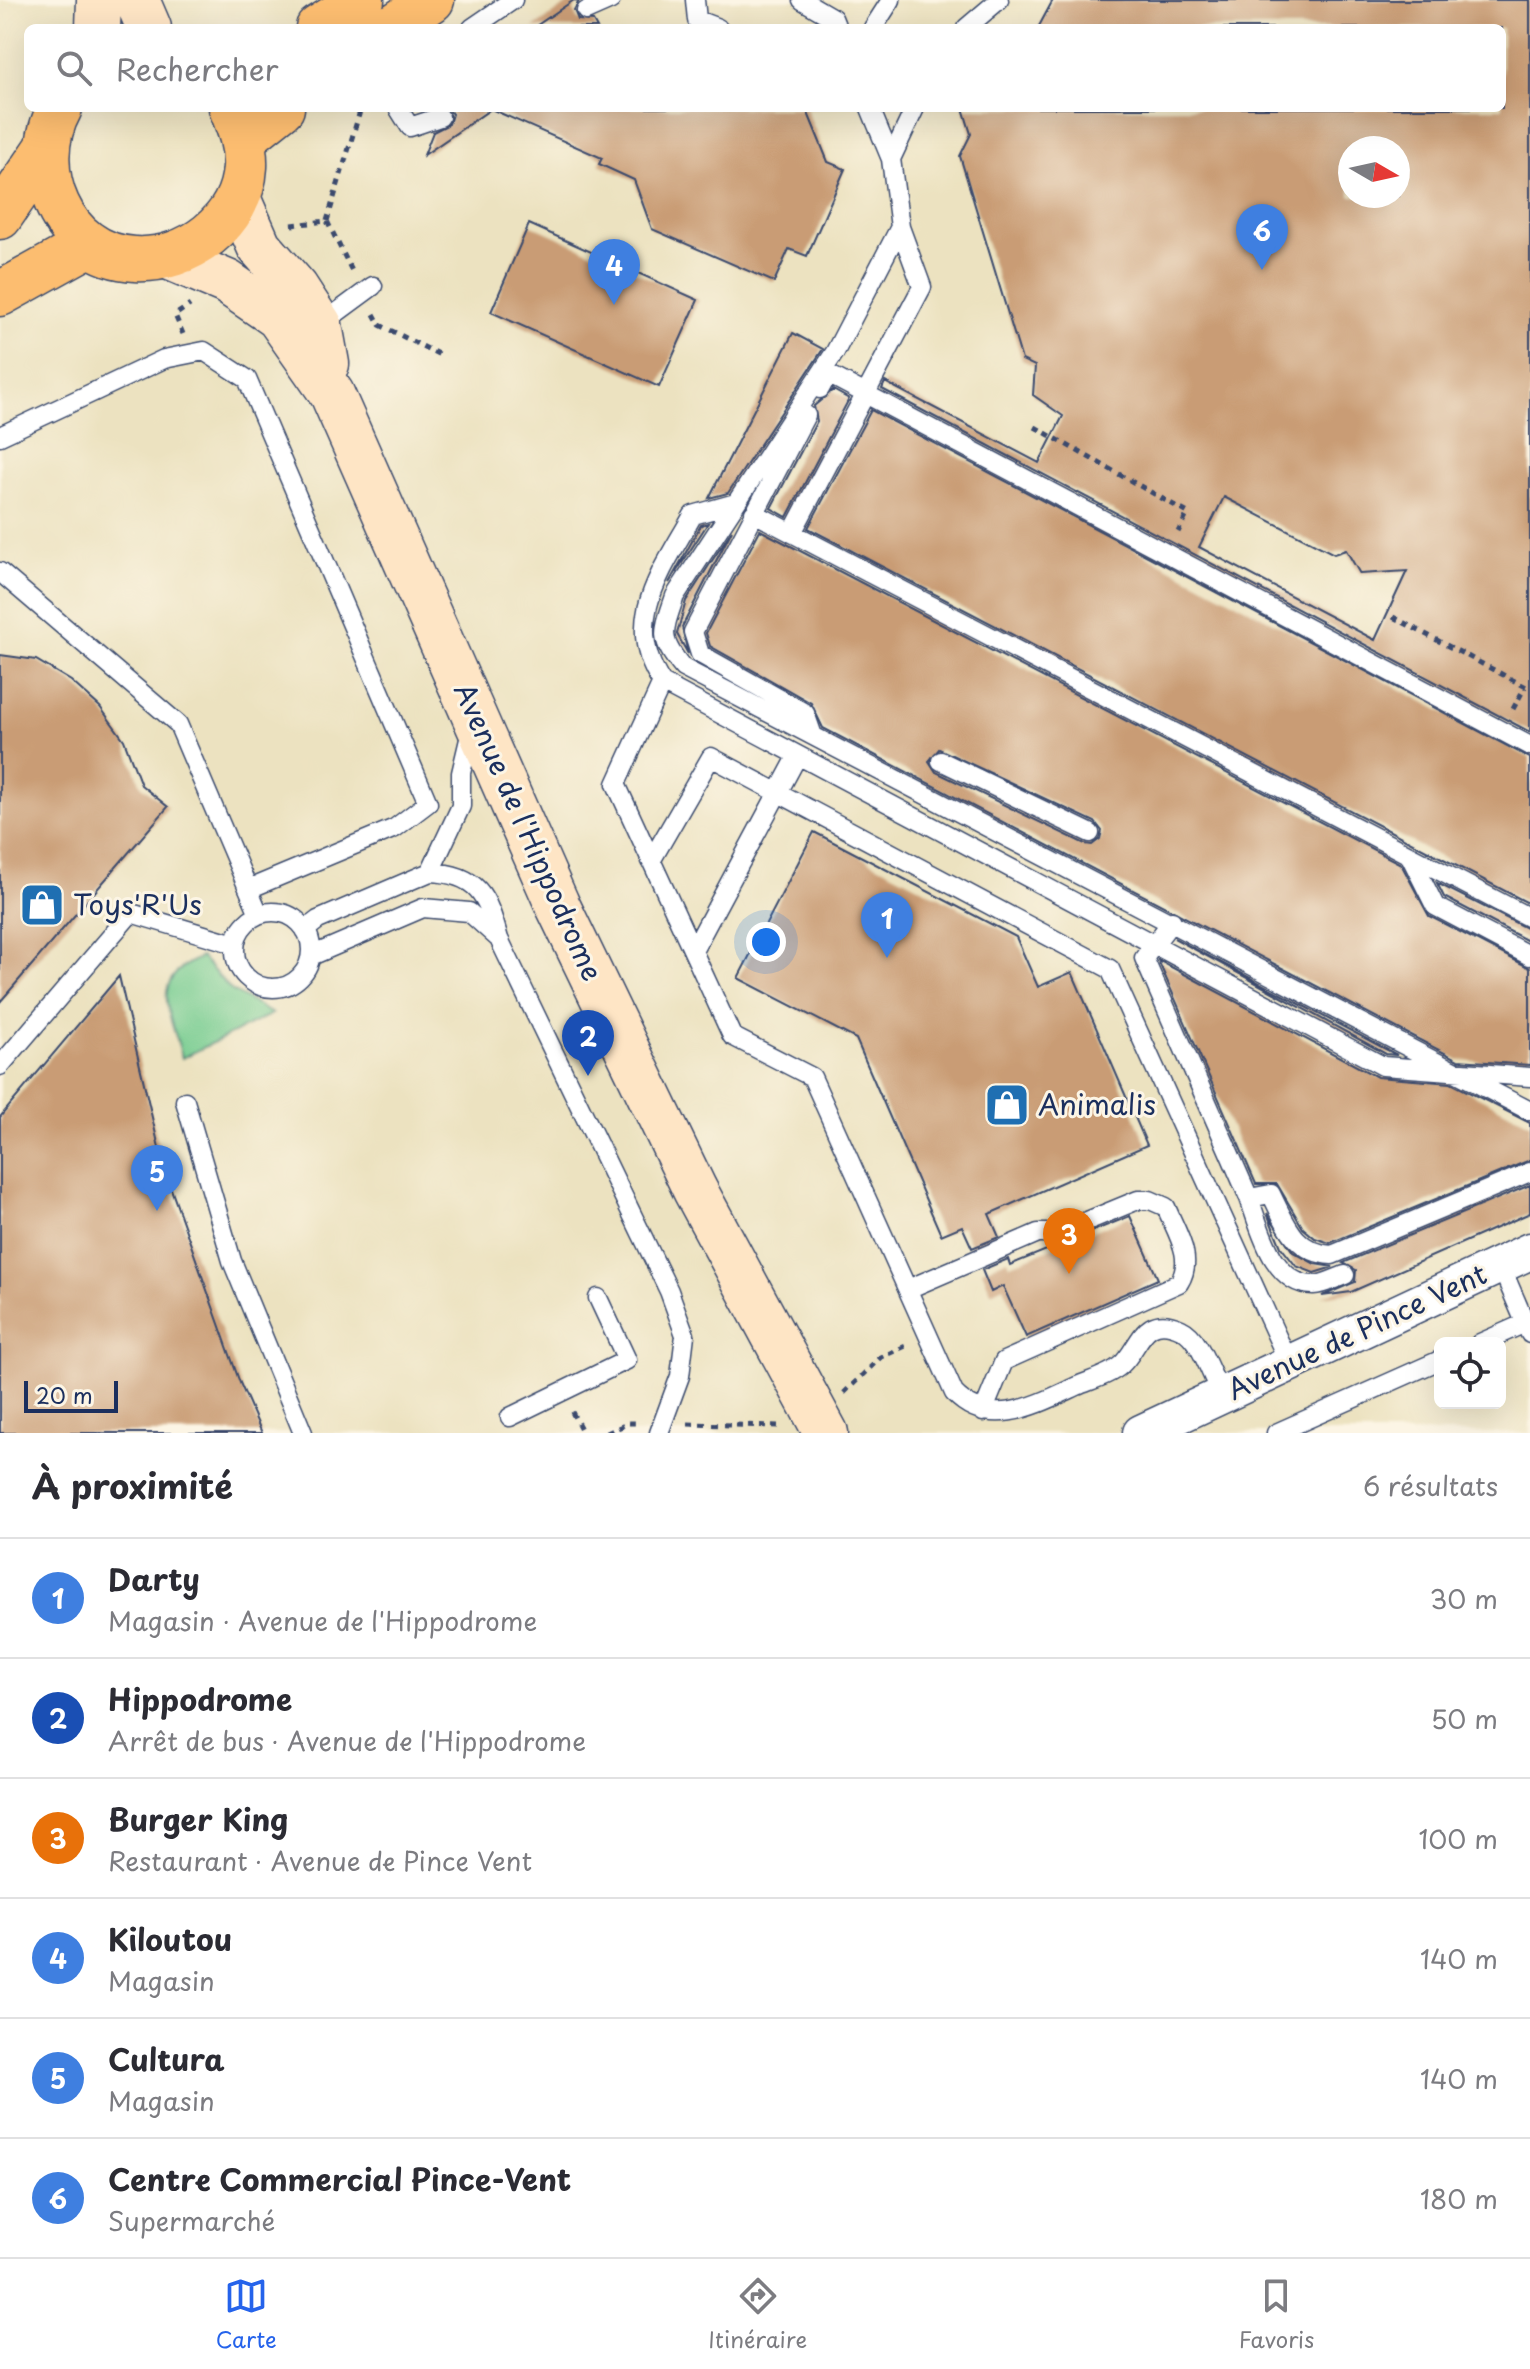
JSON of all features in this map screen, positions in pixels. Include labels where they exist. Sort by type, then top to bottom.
[{"type":"main road","points":[[98,24],[99,0]]},
{"type":"main road","points":[[137,0],[147,24]]},
{"type":"main road","points":[[324,24],[362,0]]},
{"type":"main road","points":[[397,24],[432,0]]},
{"type":"main road","points":[[58,112],[51,124],[45,151],[46,179],[55,206],[90,244],[133,259],[168,257],[200,242],[222,224],[238,198],[245,169],[237,124],[271,112]]},
{"type":"main road","points":[[0,217],[45,151]]},
{"type":"main road","name":"Avenue de l'Hippodrome","points":[[238,198],[259,246],[296,288],[320,325],[332,394]]},
{"type":"main road","points":[[0,294],[90,244]]},
{"type":"main road","name":"Avenue de l'Hippodrome","points":[[168,257],[227,282],[278,317],[332,394],[557,904],[695,1190],[826,1433]]},
{"type":"street","name":"Avenue de Pince Vent","points":[[1141,1433],[1515,1258]]},
{"type":"lane","points":[[478,24],[513,0]]},
{"type":"lane","points":[[586,11],[611,0]]},
{"type":"lane","points":[[695,0],[697,20],[708,24]]},
{"type":"lane","points":[[802,0],[833,18],[835,24]]},
{"type":"lane","points":[[876,24],[891,0]]},
{"type":"lane","points":[[971,24],[999,0]]},
{"type":"lane","points":[[401,112],[410,127],[440,117]]},
{"type":"lane","points":[[792,533],[922,287],[900,227],[891,159],[872,112]]},
{"type":"lane","points":[[891,159],[913,112]]},
{"type":"lane","points":[[900,227],[835,352],[675,596],[662,634],[669,650],[683,668],[1172,921],[1530,1111]]},
{"type":"lane","points":[[320,325],[373,286]]},
{"type":"lane","points":[[0,436],[164,359],[204,351],[247,379],[428,803],[395,828],[251,888]]},
{"type":"lane","points":[[812,733],[805,713],[700,654],[693,632],[828,374],[1530,746]]},
{"type":"lane","points":[[736,503],[693,515],[654,584],[642,633],[647,660],[662,683],[1383,1066],[1530,1077]]},
{"type":"lane","points":[[754,513],[1530,918]]},
{"type":"lane","points":[[0,572],[178,724],[251,888],[259,914]]},
{"type":"lane","points":[[662,683],[616,784],[732,1036],[812,1077],[949,1386],[960,1399],[983,1412],[1022,1409],[1114,1369],[1125,1362],[1143,1332],[1164,1326],[1182,1330],[1192,1337],[1222,1395]]},
{"type":"lane","points":[[430,872],[461,806],[461,773],[475,713]]},
{"type":"lane","points":[[651,861],[711,757],[1110,969],[1289,1363]]},
{"type":"lane","points":[[693,951],[797,757]]},
{"type":"lane","points":[[941,761],[1090,833]]},
{"type":"lane","points":[[1410,856],[1435,906],[1530,956]]},
{"type":"lane","points":[[305,930],[318,920],[430,872],[459,873],[489,900],[499,939],[669,1291],[685,1335],[680,1376],[659,1433]]},
{"type":"lane","points":[[311,956],[305,930],[285,914],[259,914],[247,921],[235,944],[240,970],[249,980],[274,988],[298,979],[311,956],[423,908],[469,912],[499,939]]},
{"type":"lane","points":[[0,1066],[131,913],[235,944]]},
{"type":"lane","points":[[1172,921],[1144,958],[1249,1198],[1269,1252],[1287,1275],[1314,1285],[1345,1275]]},
{"type":"lane","points":[[185,1101],[232,1261],[303,1433]]},
{"type":"lane","points":[[1249,1198],[1271,1194],[1296,1242],[1316,1254],[1332,1255],[1530,1172]]},
{"type":"lane","points":[[908,1289],[1038,1233],[1058,1233],[1138,1200],[1150,1200],[1166,1207],[1187,1260],[1186,1272],[1179,1283],[1004,1361],[983,1412]]},
{"type":"lane","points":[[1497,1337],[1528,1326],[1515,1258]]},
{"type":"lane","points":[[510,1417],[627,1360],[598,1298]]},
{"type":"lane","points":[[1276,1433],[1434,1363]]},
{"type":"path","points":[[327,221],[360,112]]},
{"type":"path","points":[[191,354],[175,315],[201,299]]},
{"type":"path","points":[[1035,427],[1188,513],[1166,554]]},
{"type":"path","points":[[1393,617],[1530,689]]},
{"type":"green space","points":[[201,957],[231,990],[272,1014],[182,1058],[169,1013],[168,988],[173,977],[184,966]]},
{"type":"building","points":[[574,0],[579,1],[574,10],[578,20],[593,21],[595,24],[539,24]]},
{"type":"building","points":[[1053,0],[1530,0],[1530,732],[882,389],[885,382],[1039,463],[1063,416],[1033,395],[1035,366],[1022,360],[960,156],[971,134],[964,112],[1506,112],[1506,24],[1040,24]],"holes":[[[1224,497],[1334,554],[1346,550],[1360,574],[1407,571],[1375,640],[1199,547]]]},
{"type":"building","points":[[451,112],[487,112],[424,155],[433,132],[449,124]]},
{"type":"building","points":[[498,112],[808,112],[828,162],[845,169],[807,256],[789,249],[774,282],[652,229],[634,180],[599,164],[602,158]]},
{"type":"building","points":[[529,224],[698,300],[659,387],[491,312]]},
{"type":"building","points":[[793,333],[823,349],[728,493],[709,498]]},
{"type":"building","points":[[833,390],[849,399],[787,517],[771,508],[817,421],[814,406]]},
{"type":"building","points":[[871,410],[1530,758],[1530,904],[808,528]]},
{"type":"building","points":[[708,523],[669,583],[701,525]]},
{"type":"building","points":[[732,530],[682,627],[688,654],[677,634],[686,601]]},
{"type":"building","points":[[760,530],[1401,864],[1429,916],[1530,968],[1530,1065],[1458,1060],[823,728],[811,703],[710,646],[706,633]],"holes":[[[939,749],[1095,822],[1102,831],[1100,839],[1092,845],[1085,844],[936,772],[929,761]]]},
{"type":"building","name":"Toys'R'Us","points":[[0,655],[36,660],[71,681],[100,707],[124,740],[141,785],[168,807],[0,1002]]},
{"type":"building","points":[[814,832],[1016,937],[1038,987],[1072,972],[1147,1145],[989,1214],[999,1237],[972,1248],[962,1226],[941,1235],[856,1039],[738,978]]},
{"type":"building","points":[[1437,883],[1530,930],[1530,942],[1444,897]]},
{"type":"building","points":[[1174,938],[1397,1055],[1386,1054]]},
{"type":"building","points":[[1158,960],[1377,1077],[1451,1083],[1530,1123],[1530,1160],[1330,1243],[1315,1238],[1303,1228],[1277,1184],[1256,1184]]},
{"type":"building","points":[[119,976],[164,1169],[240,1383],[262,1433],[0,1433],[0,1117]]},
{"type":"building","points":[[1530,1185],[1530,1213],[1351,1292],[1322,1296],[1355,1282],[1356,1270],[1343,1263]]},
{"type":"building","points":[[1267,1213],[1293,1252],[1315,1264],[1333,1267],[1314,1273],[1296,1266],[1281,1247]]},
{"type":"building","points":[[1130,1216],[1158,1279],[1026,1337],[1003,1286],[991,1292],[982,1270],[1008,1259],[1010,1265]]},
{"type":"place","name":"Centre Commercial Pince-Vent","points":[[1262,270]]},
{"type":"place","name":"Kiloutou","points":[[614,305]]},
{"type":"place","name":"Toys'R'Us","points":[[42,905]]},
{"type":"place","name":"Darty","points":[[887,958]]},
{"type":"place","name":"Hippodrome","points":[[588,1076]]},
{"type":"place","name":"Animalis","points":[[1007,1105]]},
{"type":"place","name":"Cultura","points":[[157,1211]]},
{"type":"place","name":"Burger King","points":[[1069,1274]]}]
